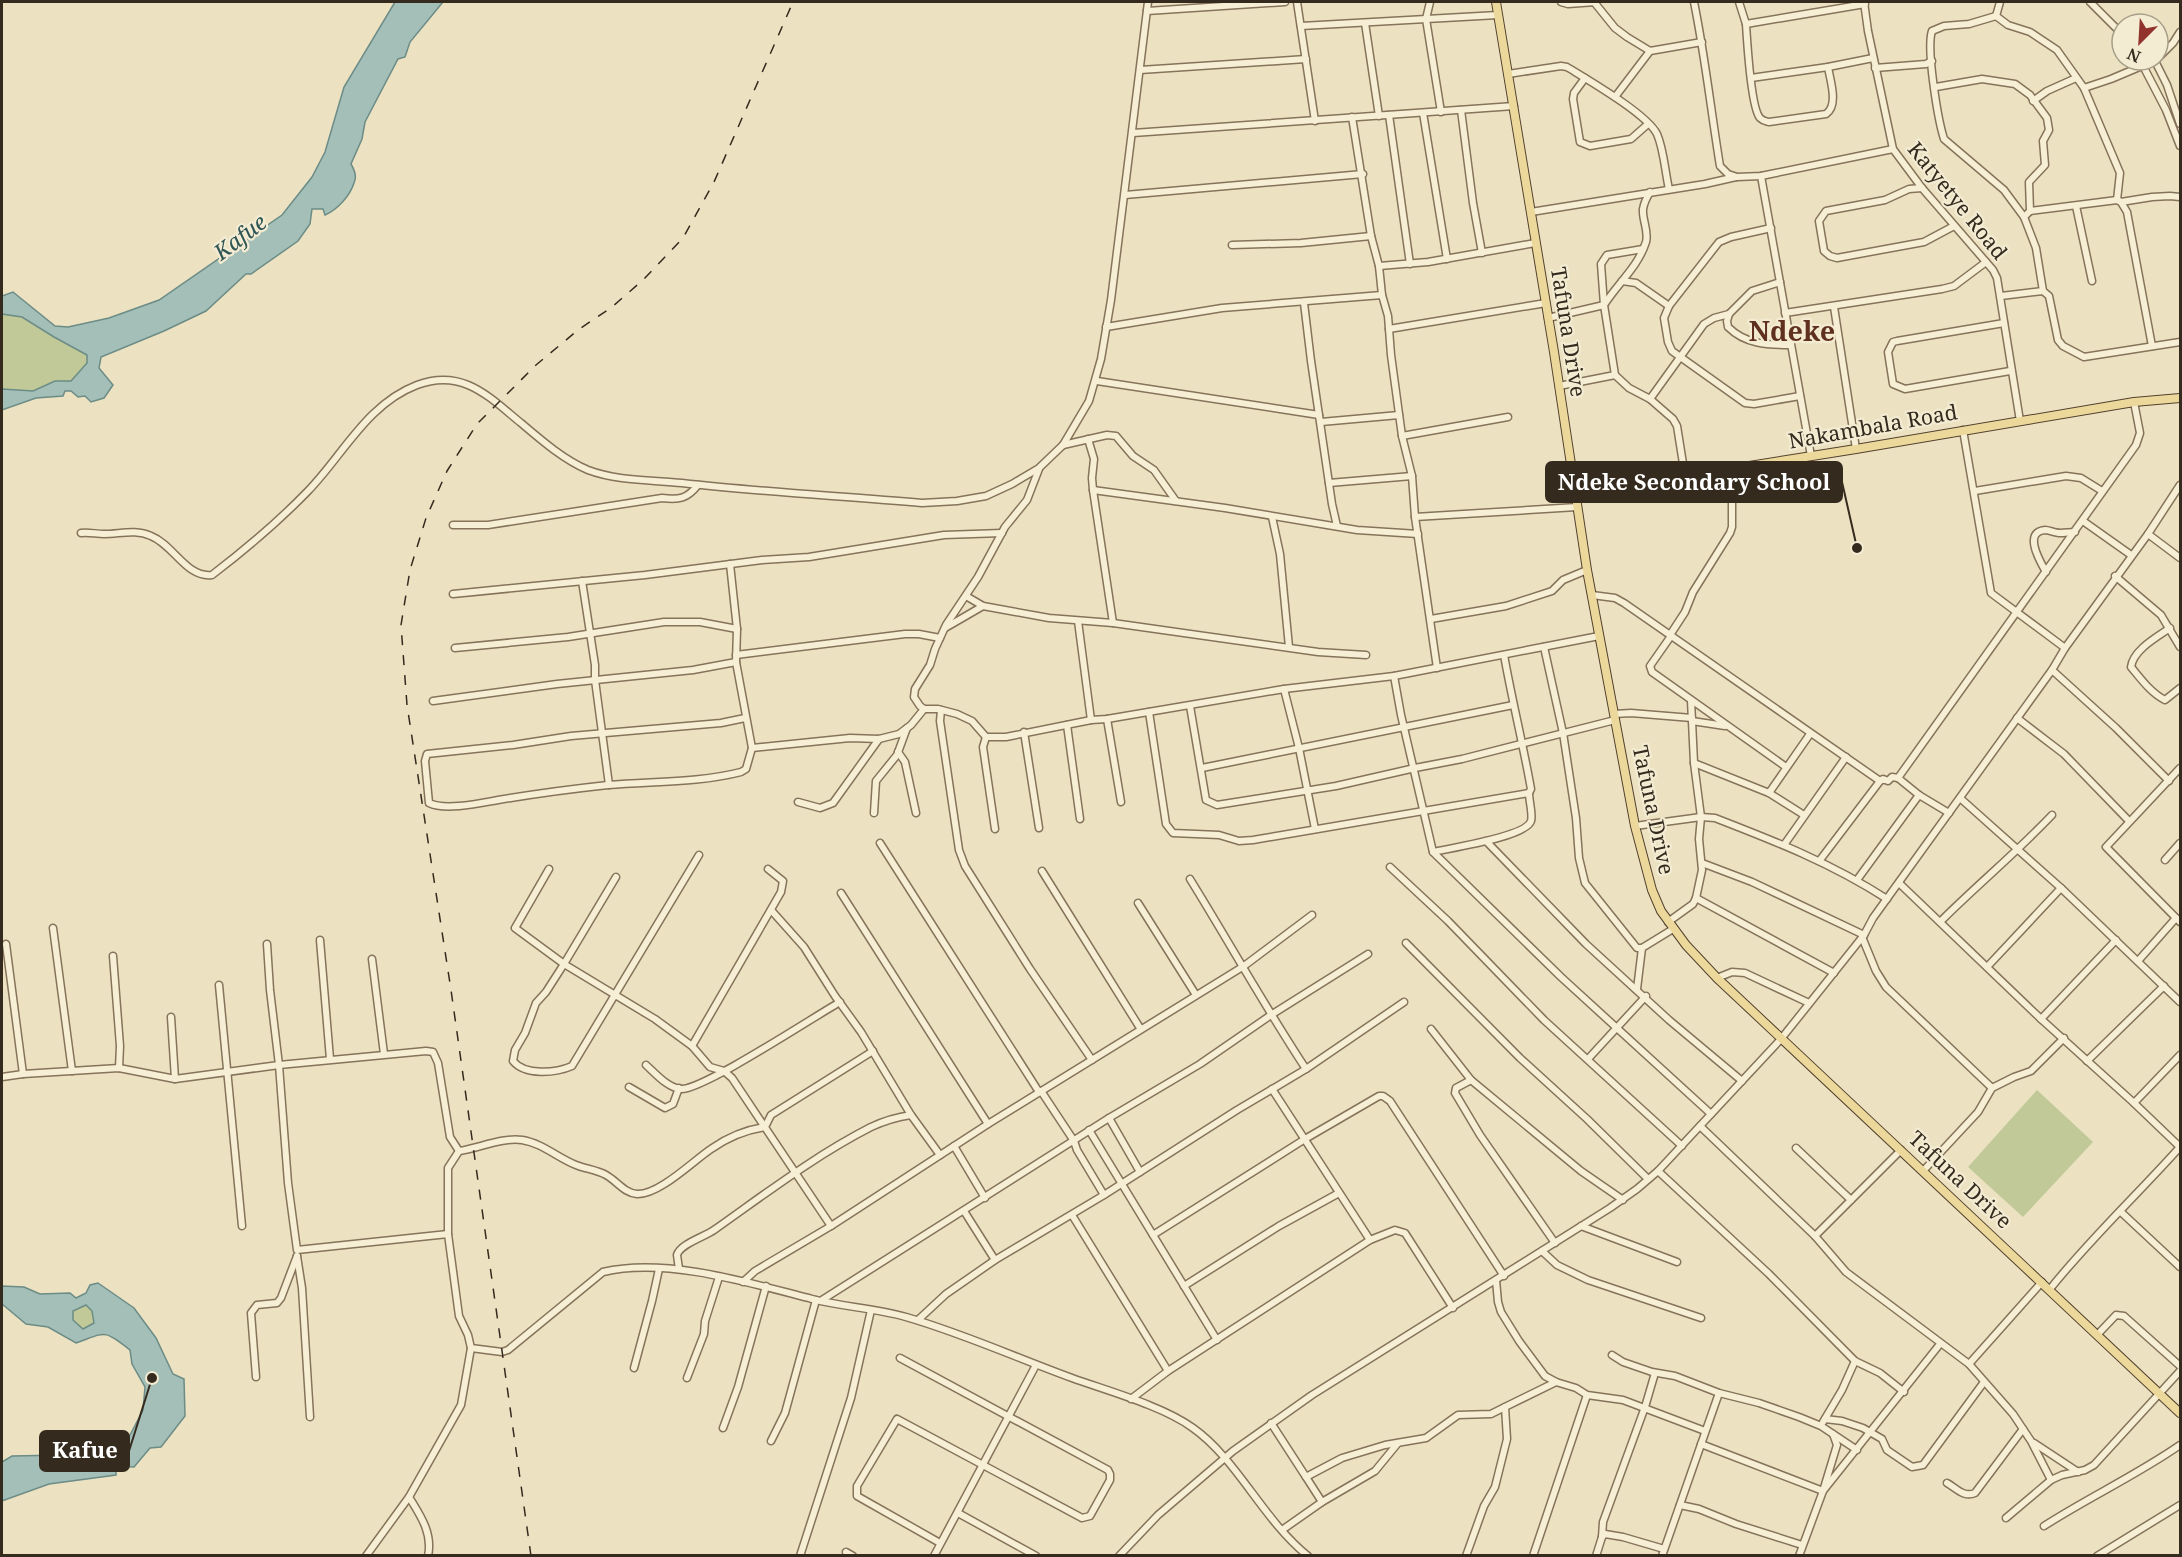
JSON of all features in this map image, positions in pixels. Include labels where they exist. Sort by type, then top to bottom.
[{"type":"main road","name":"Tafuna Drive","points":[[1496,2],[1587,570],[1635,826],[1652,890],[1671,926],[1717,978],[2181,1413]]},
{"type":"main road","name":"Nakambala Road","points":[[1572,471],[1611,483],[1630,485],[2134,402],[2181,398]]},
{"type":"street","points":[[81,533],[128,532],[150,535],[201,576],[212,575],[268,531],[310,489],[383,404],[401,393],[436,380],[468,385],[484,392],[563,456],[588,470],[612,476],[922,503],[957,501],[986,496],[1012,484],[1039,468],[1063,445],[1085,410],[1096,381],[1125,195],[1148,2]]},
{"type":"street","points":[[1147,11],[1285,2]]},
{"type":"street","points":[[1297,2],[1315,121]]},
{"type":"street","points":[[1430,2],[1426,19],[1441,112]]},
{"type":"street","points":[[1561,2],[1568,4],[1596,2],[1615,28],[1650,51],[1702,42]]},
{"type":"street","points":[[1694,2],[1720,166],[1728,174],[1737,177]]},
{"type":"street","points":[[1739,2],[1746,24],[1751,78],[1758,114],[1764,121],[1826,114],[1830,111],[1833,103],[1828,67]]},
{"type":"street","points":[[1746,24],[1865,2]]},
{"type":"street","name":"Katyetye Road","points":[[1865,2],[1873,58],[1893,149],[1922,188],[1997,278],[2020,421]]},
{"type":"street","points":[[1996,16],[2000,2]]},
{"type":"street","points":[[2090,2],[2110,22]]},
{"type":"street","points":[[1301,26],[1498,15]]},
{"type":"street","points":[[1996,16],[1969,24],[1944,26],[1932,31],[1930,37],[1937,107],[1944,139],[2004,190],[2024,217],[2036,248],[2043,291],[2049,296],[2058,340],[2073,352],[2090,357],[2181,342]]},
{"type":"street","points":[[1996,16],[2008,25],[2030,32],[2057,50],[2084,88],[2120,172],[2119,201],[2127,212],[2152,346]]},
{"type":"street","points":[[1365,23],[1379,116]]},
{"type":"street","points":[[2170,46],[2181,32]]},
{"type":"street","points":[[1615,97],[1650,51]]},
{"type":"street","points":[[1751,78],[1873,58]]},
{"type":"street","points":[[1140,70],[1306,59]]},
{"type":"street","points":[[1875,68],[1932,62]]},
{"type":"street","points":[[1508,74],[1561,66],[1568,67],[1615,97],[1648,124],[1658,136],[1669,189]]},
{"type":"street","points":[[2084,88],[2112,79],[2125,72]]},
{"type":"street","points":[[2148,72],[2181,146]]},
{"type":"street","points":[[2161,72],[2181,124]]},
{"type":"street","points":[[1585,78],[1574,93],[1573,99],[1580,141],[1584,145],[1631,139],[1648,124]]},
{"type":"street","points":[[2033,101],[2047,91],[2076,78]]},
{"type":"street","points":[[1936,87],[1971,80],[2008,82],[2015,84],[2030,95],[2047,118],[2049,130],[2043,141],[2045,165],[2029,182],[2030,211]]},
{"type":"street","points":[[1133,133],[1514,106]]},
{"type":"street","points":[[1461,110],[1482,253]]},
{"type":"street","points":[[1423,113],[1447,259]]},
{"type":"street","points":[[1389,115],[1410,264]]},
{"type":"street","points":[[1352,117],[1389,329],[1402,436],[1412,476],[1415,517],[1437,668]]},
{"type":"street","points":[[1531,212],[1737,177],[1761,176],[1893,149]]},
{"type":"street","points":[[1125,195],[1363,174]]},
{"type":"street","points":[[1761,176],[1811,456]]},
{"type":"street","points":[[1922,188],[1910,189],[1885,200],[1826,211],[1819,221],[1824,251],[1837,258],[1914,244],[1933,238],[1954,226]]},
{"type":"street","points":[[1548,318],[1604,304],[1641,255],[1647,237],[1643,210],[1650,192]]},
{"type":"street","points":[[2024,217],[2030,211],[2152,197],[2181,197]]},
{"type":"street","points":[[2076,206],[2092,281]]},
{"type":"street","points":[[1771,228],[1719,242],[1669,306],[1664,318],[1665,330],[1672,351],[1745,403],[1755,404],[1800,396]]},
{"type":"street","points":[[1232,245],[1301,243],[1371,236]]},
{"type":"street","points":[[1379,266],[1447,259],[1535,243]]},
{"type":"street","points":[[1643,249],[1607,255],[1601,264],[1604,304],[1615,375],[1629,388],[1650,399],[1673,419],[1677,426],[1686,476]]},
{"type":"street","points":[[1785,313],[1942,289],[1960,282],[1986,262]]},
{"type":"street","points":[[1631,270],[1636,284]]},
{"type":"street","points":[[1622,281],[1636,284],[1669,306]]},
{"type":"street","points":[[1780,282],[1752,291],[1726,321],[1728,327],[1744,338],[1763,345],[1790,345]]},
{"type":"street","points":[[2001,296],[2043,291]]},
{"type":"street","points":[[1106,327],[1222,308],[1382,295]]},
{"type":"street","points":[[1304,303],[1337,526]]},
{"type":"street","points":[[1389,329],[1546,303]]},
{"type":"street","points":[[1834,307],[1856,449]]},
{"type":"street","points":[[1650,399],[1704,324],[1714,318],[1729,315]]},
{"type":"street","points":[[2004,323],[1897,340],[1893,342],[1888,352],[1893,384],[1905,389],[2010,370]]},
{"type":"street","points":[[1559,386],[1615,375]]},
{"type":"street","points":[[1096,381],[1319,415]]},
{"type":"street","points":[[1898,778],[2083,521],[2139,438],[2134,402]]},
{"type":"street","points":[[1321,422],[1399,415]]},
{"type":"street","points":[[1402,436],[1508,417]]},
{"type":"street","points":[[1963,430],[1991,593],[2065,648]]},
{"type":"street","points":[[1063,445],[1107,435],[1116,436],[1133,456],[1154,470],[1176,501]]},
{"type":"street","points":[[1088,439],[1094,459],[1093,490],[1113,623]]},
{"type":"street","points":[[1039,468],[1027,500],[1002,533],[945,628],[930,665],[915,689],[916,702],[924,709],[957,714],[972,721],[986,737],[1006,737],[1091,720],[1190,706],[1284,689],[1394,676],[1599,636]]},
{"type":"street","points":[[1732,470],[1732,527],[1730,533],[1693,592],[1684,612],[1650,669],[1786,767]]},
{"type":"street","points":[[1329,483],[1412,476]]},
{"type":"street","points":[[1975,491],[2066,476],[2080,478],[2102,490]]},
{"type":"street","points":[[453,525],[488,525],[652,499],[678,500],[690,495],[698,485]]},
{"type":"street","points":[[1119,1556],[1158,1515],[1271,1423],[1623,1200],[1658,1171],[1781,1038],[1863,936],[1873,918],[2052,670],[2115,576],[2148,534],[2181,485]]},
{"type":"street","points":[[1093,490],[1226,507],[1272,517],[1357,530],[1418,534]]},
{"type":"street","points":[[1415,517],[1577,507]]},
{"type":"street","points":[[1272,517],[1280,554],[1289,647]]},
{"type":"street","points":[[2083,521],[2131,555]]},
{"type":"street","points":[[2046,572],[2033,546],[2034,538],[2039,532],[2045,530],[2062,533],[2075,532]]},
{"type":"street","points":[[453,594],[809,557],[944,535],[1002,533]]},
{"type":"street","points":[[2148,534],[2181,558]]},
{"type":"street","points":[[730,564],[737,629],[736,658],[752,748],[746,769],[741,772],[684,780],[609,785],[470,805],[438,806],[429,803],[424,761],[427,754],[601,733],[721,723],[745,718]]},
{"type":"street","points":[[1431,619],[1506,606],[1552,591],[1563,579],[1587,570]]},
{"type":"street","points":[[2115,576],[2161,615],[2181,647]]},
{"type":"street","points":[[582,581],[609,785]]},
{"type":"street","points":[[1592,595],[1615,598],[1880,781]]},
{"type":"street","points":[[966,596],[983,606],[1049,618],[1113,623],[1365,655]]},
{"type":"street","points":[[945,628],[983,606]]},
{"type":"street","points":[[1078,621],[1091,720]]},
{"type":"street","points":[[455,648],[590,634],[664,622],[700,622],[737,629]]},
{"type":"street","points":[[2170,628],[2144,648],[2132,661],[2131,667],[2153,692],[2165,700],[2181,688]]},
{"type":"street","points":[[433,701],[693,669],[736,658],[905,634],[940,638]]},
{"type":"street","points":[[1544,646],[1563,733],[1576,818],[1579,858],[1585,883],[1637,948],[1642,948],[1671,926],[1696,898],[1702,863],[1699,839],[1701,817],[1694,763],[1691,700]]},
{"type":"street","points":[[1433,852],[1485,841],[1526,829],[1531,821],[1529,793],[1531,789],[1524,744],[1513,705],[1504,655]]},
{"type":"street","points":[[2052,670],[2116,728],[2169,781]]},
{"type":"street","points":[[1394,676],[1433,852],[1617,1028],[1712,1114]]},
{"type":"street","points":[[1284,689],[1299,748],[1315,829]]},
{"type":"street","points":[[1202,768],[1513,705]]},
{"type":"street","points":[[1190,706],[1206,800],[1221,805],[1308,792],[1462,759],[1524,744],[1631,713],[1729,726]]},
{"type":"street","points":[[752,748],[850,738],[879,739],[900,734],[924,709]]},
{"type":"street","points":[[941,710],[940,721],[958,839],[966,866],[1030,969],[1092,1060]]},
{"type":"street","points":[[1149,712],[1166,824],[1171,832],[1219,835],[1239,841],[1252,840],[1529,793]]},
{"type":"street","points":[[2017,718],[2064,754],[2129,821]]},
{"type":"street","points":[[1107,719],[1120,802]]},
{"type":"street","points":[[1067,725],[1080,819]]},
{"type":"street","points":[[874,813],[876,781],[898,752],[908,728]]},
{"type":"street","points":[[1024,732],[1039,828]]},
{"type":"street","points":[[1769,793],[1810,734]]},
{"type":"street","points":[[986,737],[983,747],[995,829]]},
{"type":"street","points":[[798,802],[820,808],[833,803],[879,739]]},
{"type":"street","points":[[898,752],[905,762],[916,813]]},
{"type":"street","points":[[1784,845],[1846,757]]},
{"type":"street","points":[[1694,763],[1769,793],[1804,815]]},
{"type":"street","points":[[2138,961],[2178,920],[2106,847],[2181,768]]},
{"type":"street","points":[[1820,860],[1883,779],[1888,781],[1892,777],[1898,778],[1919,795],[1949,813]]},
{"type":"street","points":[[1857,880],[1919,795]]},
{"type":"street","points":[[1960,798],[2061,888],[2181,1002]]},
{"type":"street","points":[[1941,921],[1979,883],[2018,850],[2052,815]]},
{"type":"street","points":[[1635,826],[1701,817],[1715,818],[1820,860],[1887,899]]},
{"type":"street","points":[[1485,841],[1586,944],[1646,996],[1669,1020],[1742,1081]]},
{"type":"street","points":[[880,843],[1074,1141],[1104,1195]]},
{"type":"street","points":[[2165,860],[2181,843]]},
{"type":"street","points":[[616,877],[564,964],[536,1003],[525,1033],[515,1050],[513,1061],[520,1069],[557,1071],[572,1066],[699,855]]},
{"type":"street","points":[[1702,863],[1752,882],[1863,936],[1876,971],[1886,987],[1992,1088]]},
{"type":"street","points":[[1390,867],[1448,921],[1544,1020],[1682,1146]]},
{"type":"street","points":[[692,1046],[780,892],[783,881],[768,868]]},
{"type":"street","points":[[549,869],[515,928],[564,964],[655,1019],[692,1046],[710,1067],[724,1071],[737,1082],[831,1226]]},
{"type":"street","points":[[1042,871],[1140,1028]]},
{"type":"street","points":[[1190,879],[1244,966],[1271,1016],[1306,1069]]},
{"type":"street","points":[[1899,883],[2041,1019],[2181,1147],[2121,1212],[2078,1254],[2050,1289]]},
{"type":"street","points":[[1987,968],[2061,888]]},
{"type":"street","points":[[841,893],[988,1124]]},
{"type":"street","points":[[1696,898],[1834,973]]},
{"type":"street","points":[[1138,903],[1196,995]]},
{"type":"street","points":[[771,909],[804,947],[873,1051],[910,1114],[940,1155]]},
{"type":"street","points":[[743,1282],[755,1271],[831,1226],[1140,1028],[1244,966],[1312,915]]},
{"type":"street","points":[[53,928],[72,1071]]},
{"type":"street","points":[[320,940],[330,1059]]},
{"type":"street","points":[[2041,1019],[2116,940]]},
{"type":"street","points":[[1406,943],[1515,1054],[1587,1119],[1648,1179]]},
{"type":"street","points":[[6,944],[23,1074]]},
{"type":"street","points":[[267,944],[288,1183],[302,1288],[310,1417]]},
{"type":"street","points":[[1637,989],[1642,948]]},
{"type":"street","points":[[771,1441],[784,1413],[819,1300],[985,1198],[1109,1118],[1200,1064],[1368,954]]},
{"type":"street","points":[[113,956],[120,1068]]},
{"type":"street","points":[[372,959],[384,1054]]},
{"type":"street","points":[[1717,978],[1732,972],[1745,973],[1809,1003]]},
{"type":"street","points":[[219,985],[242,1226]]},
{"type":"street","points":[[2087,1061],[2164,986]]},
{"type":"street","points":[[1588,1059],[1646,996]]},
{"type":"street","points":[[646,1065],[663,1081],[679,1088],[690,1088],[724,1071],[840,1002]]},
{"type":"street","points":[[918,1320],[946,1294],[995,1260],[1072,1215],[1306,1069],[1404,1002]]},
{"type":"street","points":[[171,1017],[175,1079]]},
{"type":"street","points":[[1431,1029],[1471,1080],[1581,1171],[1623,1200]]},
{"type":"street","points":[[1923,1171],[1978,1112],[1992,1088],[2031,1071],[2064,1038]]},
{"type":"street","points":[[765,1127],[771,1115],[873,1051]]},
{"type":"street","points":[[2,1077],[120,1068],[175,1079],[330,1059],[433,1052],[438,1063],[450,1137],[459,1151]]},
{"type":"street","points":[[2134,1103],[2181,1055]]},
{"type":"street","points":[[1471,1080],[1456,1088],[1455,1093],[1480,1135],[1555,1243]]},
{"type":"street","points":[[629,1087],[665,1108],[673,1104],[679,1088]]},
{"type":"street","points":[[1272,1089],[1370,1240]]},
{"type":"street","points":[[1153,1234],[1305,1139],[1379,1096],[1387,1098],[1504,1276]]},
{"type":"street","points":[[757,1114],[771,1115]]},
{"type":"street","points":[[679,1269],[677,1255],[679,1249],[701,1238],[796,1172],[871,1127],[910,1114]]},
{"type":"street","points":[[1109,1118],[1140,1172]]},
{"type":"street","points":[[1700,1126],[1815,1236],[1846,1272],[1968,1364],[2013,1414],[2031,1441],[2051,1480]]},
{"type":"street","points":[[366,1556],[409,1497],[462,1405],[471,1348],[459,1316],[448,1234],[447,1168],[459,1151],[524,1140],[578,1166],[593,1169],[636,1194],[652,1190],[681,1173],[711,1149],[732,1136],[747,1130],[765,1127]]},
{"type":"street","points":[[1089,1131],[1217,1340]]},
{"type":"street","points":[[954,1146],[985,1198]]},
{"type":"street","points":[[1796,1148],[1851,1200]]},
{"type":"street","points":[[1815,1236],[1900,1150]]},
{"type":"street","points":[[1658,1171],[1769,1274],[1855,1361],[1880,1373],[1904,1392]]},
{"type":"street","points":[[1184,1286],[1279,1226],[1339,1193]]},
{"type":"street","points":[[964,1211],[995,1260]]},
{"type":"street","points":[[2121,1212],[2181,1267]]},
{"type":"street","points":[[1072,1215],[1168,1371]]},
{"type":"street","points":[[1581,1226],[1677,1262]]},
{"type":"street","points":[[1131,1399],[1168,1371],[1370,1240],[1395,1230],[1405,1233],[1454,1308]]},
{"type":"street","points":[[297,1253],[448,1234]]},
{"type":"street","points":[[1542,1251],[1557,1265],[1588,1280],[1701,1317]]},
{"type":"street","points":[[256,1377],[251,1313],[256,1305],[277,1303],[281,1298],[297,1253]]},
{"type":"street","points":[[471,1348],[502,1352],[508,1350],[603,1272],[618,1269],[679,1269],[918,1320],[1131,1399],[1183,1421],[1196,1430],[1225,1459],[1282,1530],[1308,1556]]},
{"type":"street","points":[[633,1368],[659,1269]]},
{"type":"street","points":[[687,1378],[704,1334],[705,1320],[719,1277]]},
{"type":"street","points":[[1496,1280],[1501,1312],[1545,1376],[1587,1395],[1614,1398],[1645,1407],[1679,1423],[1705,1431]]},
{"type":"street","points":[[1968,1364],[2042,1282]]},
{"type":"street","points":[[723,1428],[738,1387],[766,1286]]},
{"type":"street","points":[[800,1556],[851,1398],[871,1310]]},
{"type":"street","points":[[2098,1334],[2113,1317],[2121,1314],[2181,1366]]},
{"type":"street","points":[[1823,1491],[1940,1344]]},
{"type":"street","points":[[1612,1355],[1623,1362],[1655,1373],[1675,1376],[1719,1393],[1760,1403],[1821,1426],[1857,1450]]},
{"type":"street","points":[[900,1358],[1009,1415],[1108,1470],[1110,1474],[1110,1480],[1090,1516],[1082,1518],[897,1419],[857,1486],[857,1496],[940,1543]]},
{"type":"street","points":[[1821,1426],[1842,1390],[1855,1361]]},
{"type":"street","points":[[934,1556],[1036,1365]]},
{"type":"street","points":[[2006,1518],[2051,1480],[2094,1465],[2181,1371]]},
{"type":"street","points":[[1596,1556],[1604,1522],[1655,1373]]},
{"type":"street","points":[[1306,1477],[1342,1458],[1385,1445],[1426,1438],[1458,1415],[1491,1414],[1556,1382]]},
{"type":"street","points":[[1825,1419],[1852,1423],[1881,1439],[1887,1450],[1912,1467],[1923,1465],[1984,1382]]},
{"type":"street","points":[[1602,1537],[1605,1534],[1612,1534],[1663,1552],[1719,1393]]},
{"type":"street","points":[[1533,1556],[1587,1395]]},
{"type":"street","points":[[1467,1555],[1484,1506],[1495,1487],[1507,1439],[1505,1407]]},
{"type":"street","points":[[1271,1423],[1322,1502]]},
{"type":"street","points":[[1947,1483],[1965,1495],[1970,1496],[1975,1493],[2023,1429]]},
{"type":"street","points":[[1799,1556],[1837,1445],[1833,1433]]},
{"type":"street","points":[[2031,1441],[2078,1472]]},
{"type":"street","points":[[1282,1530],[1322,1502],[1375,1471],[1398,1443]]},
{"type":"street","points":[[1701,1444],[1823,1491]]},
{"type":"street","points":[[2044,1526],[2073,1507],[2139,1473],[2181,1445]]},
{"type":"street","points":[[409,1497],[426,1525],[428,1556]]},
{"type":"street","points":[[1680,1505],[1699,1509],[1736,1524],[1802,1545]]},
{"type":"street","points":[[2097,1556],[2181,1505]]},
{"type":"street","points":[[958,1513],[1036,1556]]},
{"type":"street","points":[[846,1552],[853,1556]]},
{"type":"green space","points":[[2,313],[22,317],[87,355],[87,363],[72,381],[55,381],[33,391],[2,389]]},
{"type":"green space","points":[[2037,1090],[2093,1142],[2023,1217],[1968,1167]]},
{"type":"green space","points":[[86,1305],[92,1311],[94,1323],[83,1329],[73,1320],[73,1311]]},
{"type":"water","points":[[395,2],[443,2],[410,42],[405,57],[398,59],[365,122],[362,139],[351,164],[355,173],[355,181],[342,202],[325,215],[323,209],[312,209],[310,224],[298,241],[251,274],[246,274],[206,311],[101,357],[99,368],[113,385],[104,398],[91,402],[85,396],[78,397],[71,391],[65,391],[63,396],[36,398],[2,410],[2,389],[33,391],[55,381],[71,381],[87,363],[87,355],[22,317],[2,314],[2,296],[13,292],[55,326],[68,327],[109,318],[159,300],[282,215],[312,177],[325,152],[344,87]]},
{"type":"water","points":[[98,1283],[134,1308],[156,1338],[173,1374],[184,1379],[185,1416],[161,1447],[150,1448],[134,1467],[116,1466],[116,1475],[49,1484],[2,1501],[2,1462],[12,1456],[64,1455],[75,1447],[96,1452],[129,1437],[143,1410],[145,1387],[132,1364],[130,1350],[121,1343],[104,1334],[76,1343],[48,1327],[26,1324],[2,1304],[2,1286],[24,1287],[40,1294],[70,1293],[76,1298],[86,1293],[90,1285]],"holes":[[[86,1305],[92,1311],[94,1323],[83,1329],[73,1320],[73,1311]]]},
{"type":"railway","points":[[531,1556],[451,990],[407,705],[401,625],[410,570],[426,518],[447,471],[477,424],[536,365],[578,330],[612,307],[643,280],[683,238],[714,182],[793,2]]},
{"type":"place","name":"Ndeke Secondary School","points":[[1857,548]]},
{"type":"place","name":"Kafue","points":[[152,1378]]},
{"type":"district","name":"Ndeke","points":[[1792,332]]}]
